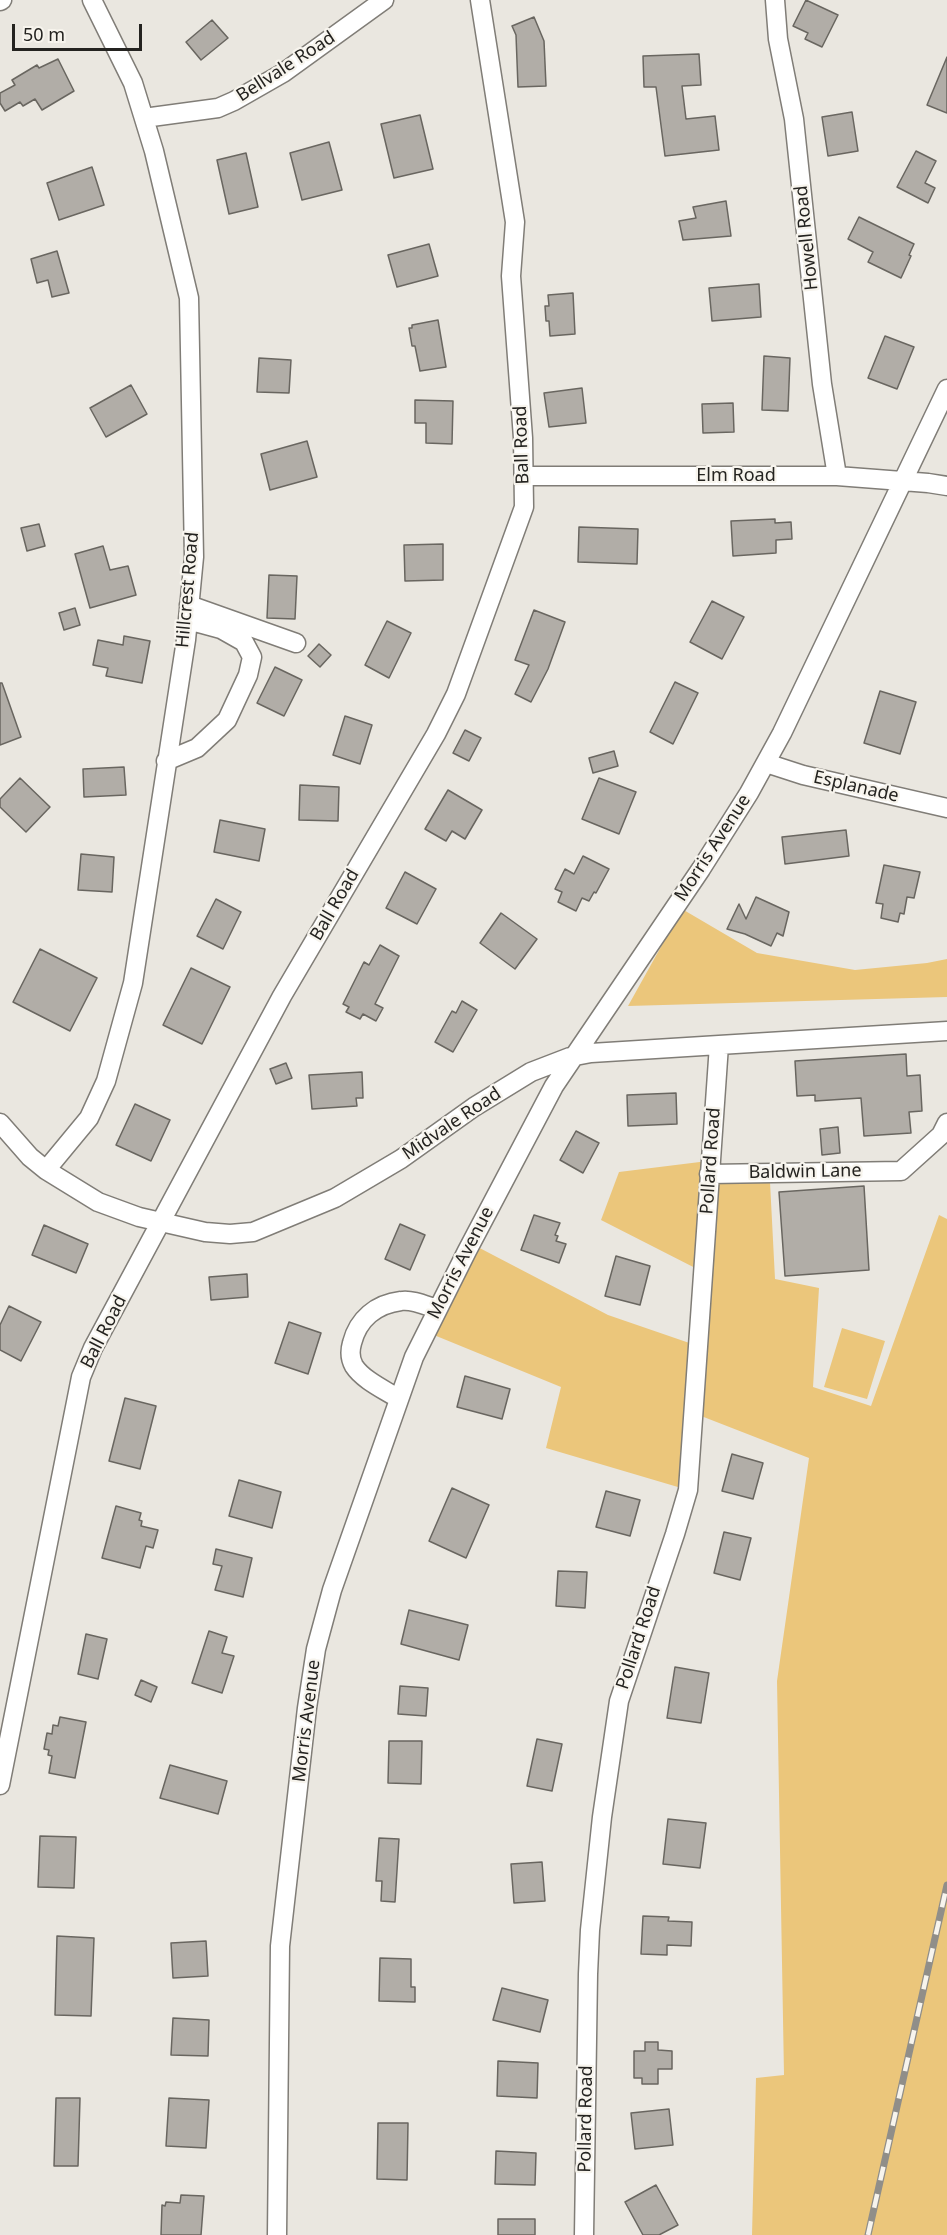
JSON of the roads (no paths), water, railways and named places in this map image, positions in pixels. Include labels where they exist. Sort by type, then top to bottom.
[{"type":"street","name":"Hillcrest Road","points":[[46,1170],[89,1118],[106,1081],[133,983],[158,825],[194,557],[189,298],[154,151],[133,83],[92,0]]},
{"type":"street","name":"Bellvale Road","points":[[144,118],[218,108],[234,101],[284,73],[384,0]]},
{"type":"street","name":"Ball Road","points":[[0,1785],[81,1377],[93,1348],[282,996],[436,734],[456,694],[524,507],[523,438],[511,276],[515,222],[480,0]]},
{"type":"street","name":"Howell Road","points":[[775,0],[778,39],[794,119],[822,384],[837,476]]},
{"type":"street","name":"Morris Avenue","points":[[277,2235],[280,1946],[311,1678],[316,1649],[332,1590],[414,1357],[554,1086],[701,869],[766,763],[947,389]]},
{"type":"street","name":"Elm Road","points":[[524,476],[837,476],[947,486]]},
{"type":"street","points":[[188,613],[296,644]]},
{"type":"street","points":[[166,761],[196,748],[227,720],[248,675],[252,657],[244,642],[188,613]]},
{"type":"street","name":"Esplanade","points":[[766,763],[803,775],[947,808]]},
{"type":"street","points":[[927,1032],[947,1021]]},
{"type":"street","name":"Midvale Road","points":[[0,1123],[46,1170],[98,1202],[139,1217],[204,1232],[230,1234],[253,1232],[335,1198],[401,1159],[474,1107],[531,1072],[574,1056],[947,1031]]},
{"type":"street","name":"Pollard Road","points":[[584,2235],[588,1974],[590,1930],[602,1817],[619,1701],[688,1490],[719,1045]]},
{"type":"street","name":"Baldwin Lane","points":[[710,1174],[901,1170],[941,1135],[947,1123]]},
{"type":"street","points":[[399,1399],[363,1376],[353,1365],[350,1350],[356,1328],[368,1314],[386,1304],[404,1300],[437,1309]]},
{"type":"railway","points":[[868,2235],[947,1885]]}]
